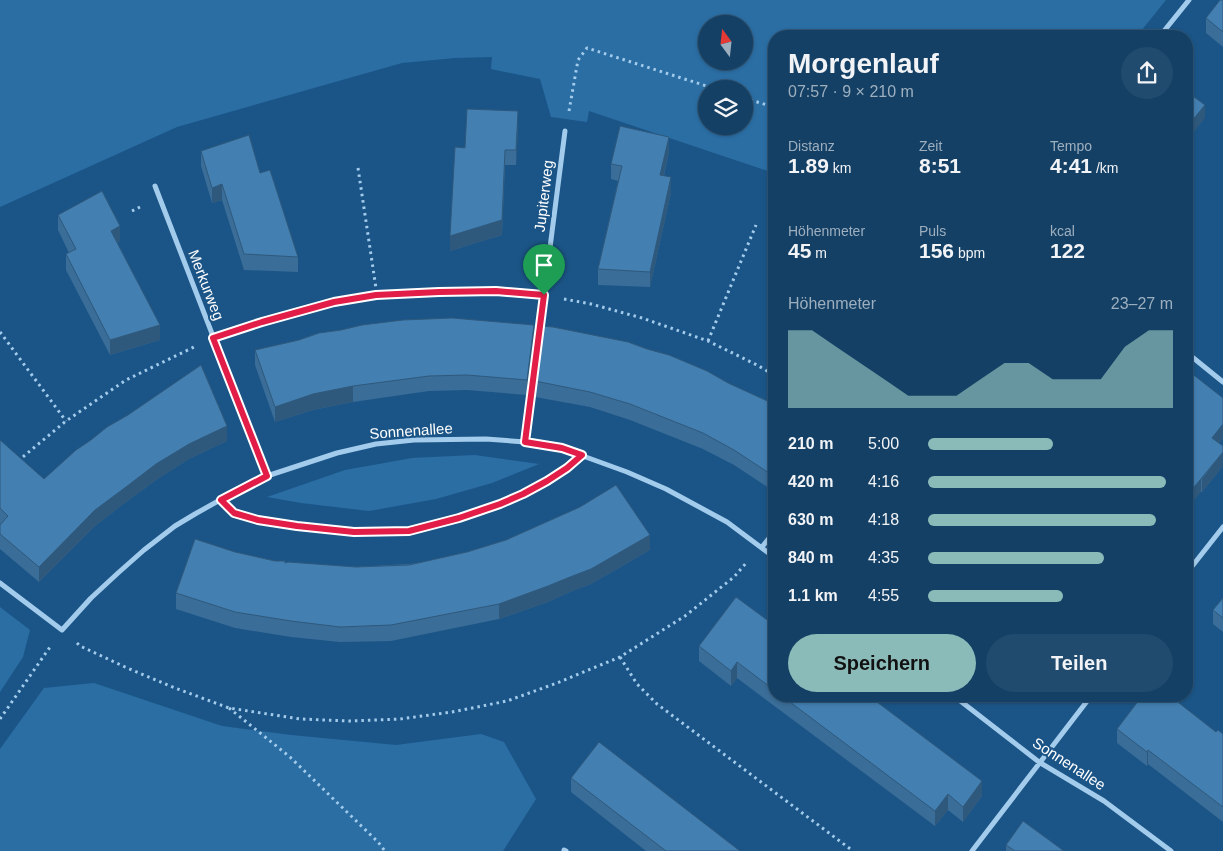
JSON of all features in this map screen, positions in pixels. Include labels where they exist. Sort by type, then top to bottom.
[{"type":"street","points":[[1165,30],[1189,0]]},
{"type":"street","name":"Jupiterweg","points":[[525,442],[565,131]]},
{"type":"street","name":"Merkurweg","points":[[155,186],[267,476]]},
{"type":"street","points":[[1193,358],[1223,382]]},
{"type":"street","name":"Sonnenallee","points":[[62,630],[91,598],[144,550],[175,526],[267,476],[337,453],[376,444],[414,440],[486,439],[525,442],[562,448],[627,472],[682,498],[727,522],[768,552]]},
{"type":"street","points":[[221,500],[234,513],[258,520],[354,532],[409,531],[459,518],[523,494],[567,468],[582,455]]},
{"type":"street","points":[[1193,565],[1223,527]]},
{"type":"street","points":[[762,548],[768,540]]},
{"type":"street","points":[[0,583],[62,630]]},
{"type":"street","name":"Sonnenallee","points":[[962,702],[1039,762],[1104,801],[1171,851]]},
{"type":"street","points":[[972,851],[1086,702]]},
{"type":"path","points":[[565,131],[578,60],[587,48],[698,83]]},
{"type":"path","points":[[753,101],[768,105]]},
{"type":"path","points":[[358,168],[376,295]]},
{"type":"path","points":[[708,341],[756,225]]},
{"type":"path","points":[[12,467],[66,421],[126,380],[213,338],[334,302],[376,295],[496,291],[544,295],[591,304],[642,318],[708,341],[768,371]]},
{"type":"path","points":[[0,332],[66,421]]},
{"type":"path","points":[[0,719],[62,630],[80,646],[175,688],[228,708],[300,719],[351,721],[400,719],[452,712],[507,701],[620,657],[685,616],[734,577],[762,548]]},
{"type":"path","points":[[620,657],[637,684],[657,704],[853,851]]},
{"type":"path","points":[[228,708],[290,756],[385,851]]},
{"type":"shaded area","points":[[0,0],[1166,0],[1142,30],[768,30],[768,171],[589,111],[587,122],[551,117],[540,79],[491,69],[492,57],[402,63],[177,127],[0,207]]},
{"type":"shaded area","points":[[475,455],[539,464],[492,483],[436,499],[369,511],[267,497],[345,470],[412,458]]},
{"type":"shaded area","points":[[0,607],[30,630],[23,657],[0,692]]},
{"type":"shaded area","points":[[94,683],[222,726],[396,745],[481,734],[504,742],[536,799],[503,851],[0,851],[0,749],[44,688]]},
{"type":"building","points":[[1220,0],[1223,0],[1223,32],[1206,18]]},
{"type":"building","points":[[1193,96],[1205,105],[1193,120]]},
{"type":"building","points":[[467,109],[518,111],[516,150],[505,150],[502,220],[450,236],[455,147],[465,148]]},
{"type":"building","points":[[620,126],[669,137],[660,175],[671,177],[650,272],[598,269],[622,166],[611,164]]},
{"type":"building","points":[[249,135],[260,173],[270,170],[298,257],[244,254],[222,184],[212,188],[201,151]]},
{"type":"building","points":[[102,191],[120,226],[111,231],[160,325],[110,340],[66,254],[76,249],[58,215]]},
{"type":"building","points":[[452,318],[534,325],[527,380],[467,375],[429,376],[353,386],[313,394],[275,407],[255,350],[299,340],[319,333],[362,325],[403,320]]},
{"type":"building","points":[[542,326],[628,342],[669,355],[707,371],[768,401],[768,472],[734,450],[703,433],[630,404],[590,392],[535,381]]},
{"type":"building","points":[[201,365],[227,426],[189,444],[156,464],[95,510],[39,567],[0,534],[0,525],[8,516],[0,508],[0,440],[44,479],[76,450],[107,427],[128,415]]},
{"type":"building","points":[[1193,374],[1223,398],[1223,424],[1212,438],[1223,446],[1223,452],[1193,488]]},
{"type":"building","points":[[616,485],[650,535],[591,569],[499,604],[391,625],[340,627],[235,612],[176,593],[195,539],[235,552],[275,561],[285,561],[285,563],[356,567],[409,565],[467,552],[506,540],[580,507]]},
{"type":"building","points":[[736,597],[768,621],[768,685],[737,662],[731,671],[699,646]]},
{"type":"building","points":[[1223,598],[1223,618],[1213,610]]},
{"type":"building","points":[[790,702],[877,702],[982,781],[963,807],[948,794],[935,811]]},
{"type":"building","points":[[1137,702],[1178,702],[1216,732],[1218,730],[1223,734],[1223,807],[1148,750],[1147,752],[1117,729]]},
{"type":"building","points":[[599,742],[740,851],[666,851],[571,778]]},
{"type":"building","points":[[1023,821],[1064,851],[1015,851],[1006,845]]},
{"type":"route","points":[[496,291],[544,295],[525,442],[562,448],[582,455],[547,481],[500,504],[459,518],[409,531],[354,532],[258,520],[234,513],[221,500],[267,476],[213,338],[334,302],[376,295],[496,291]]}]
